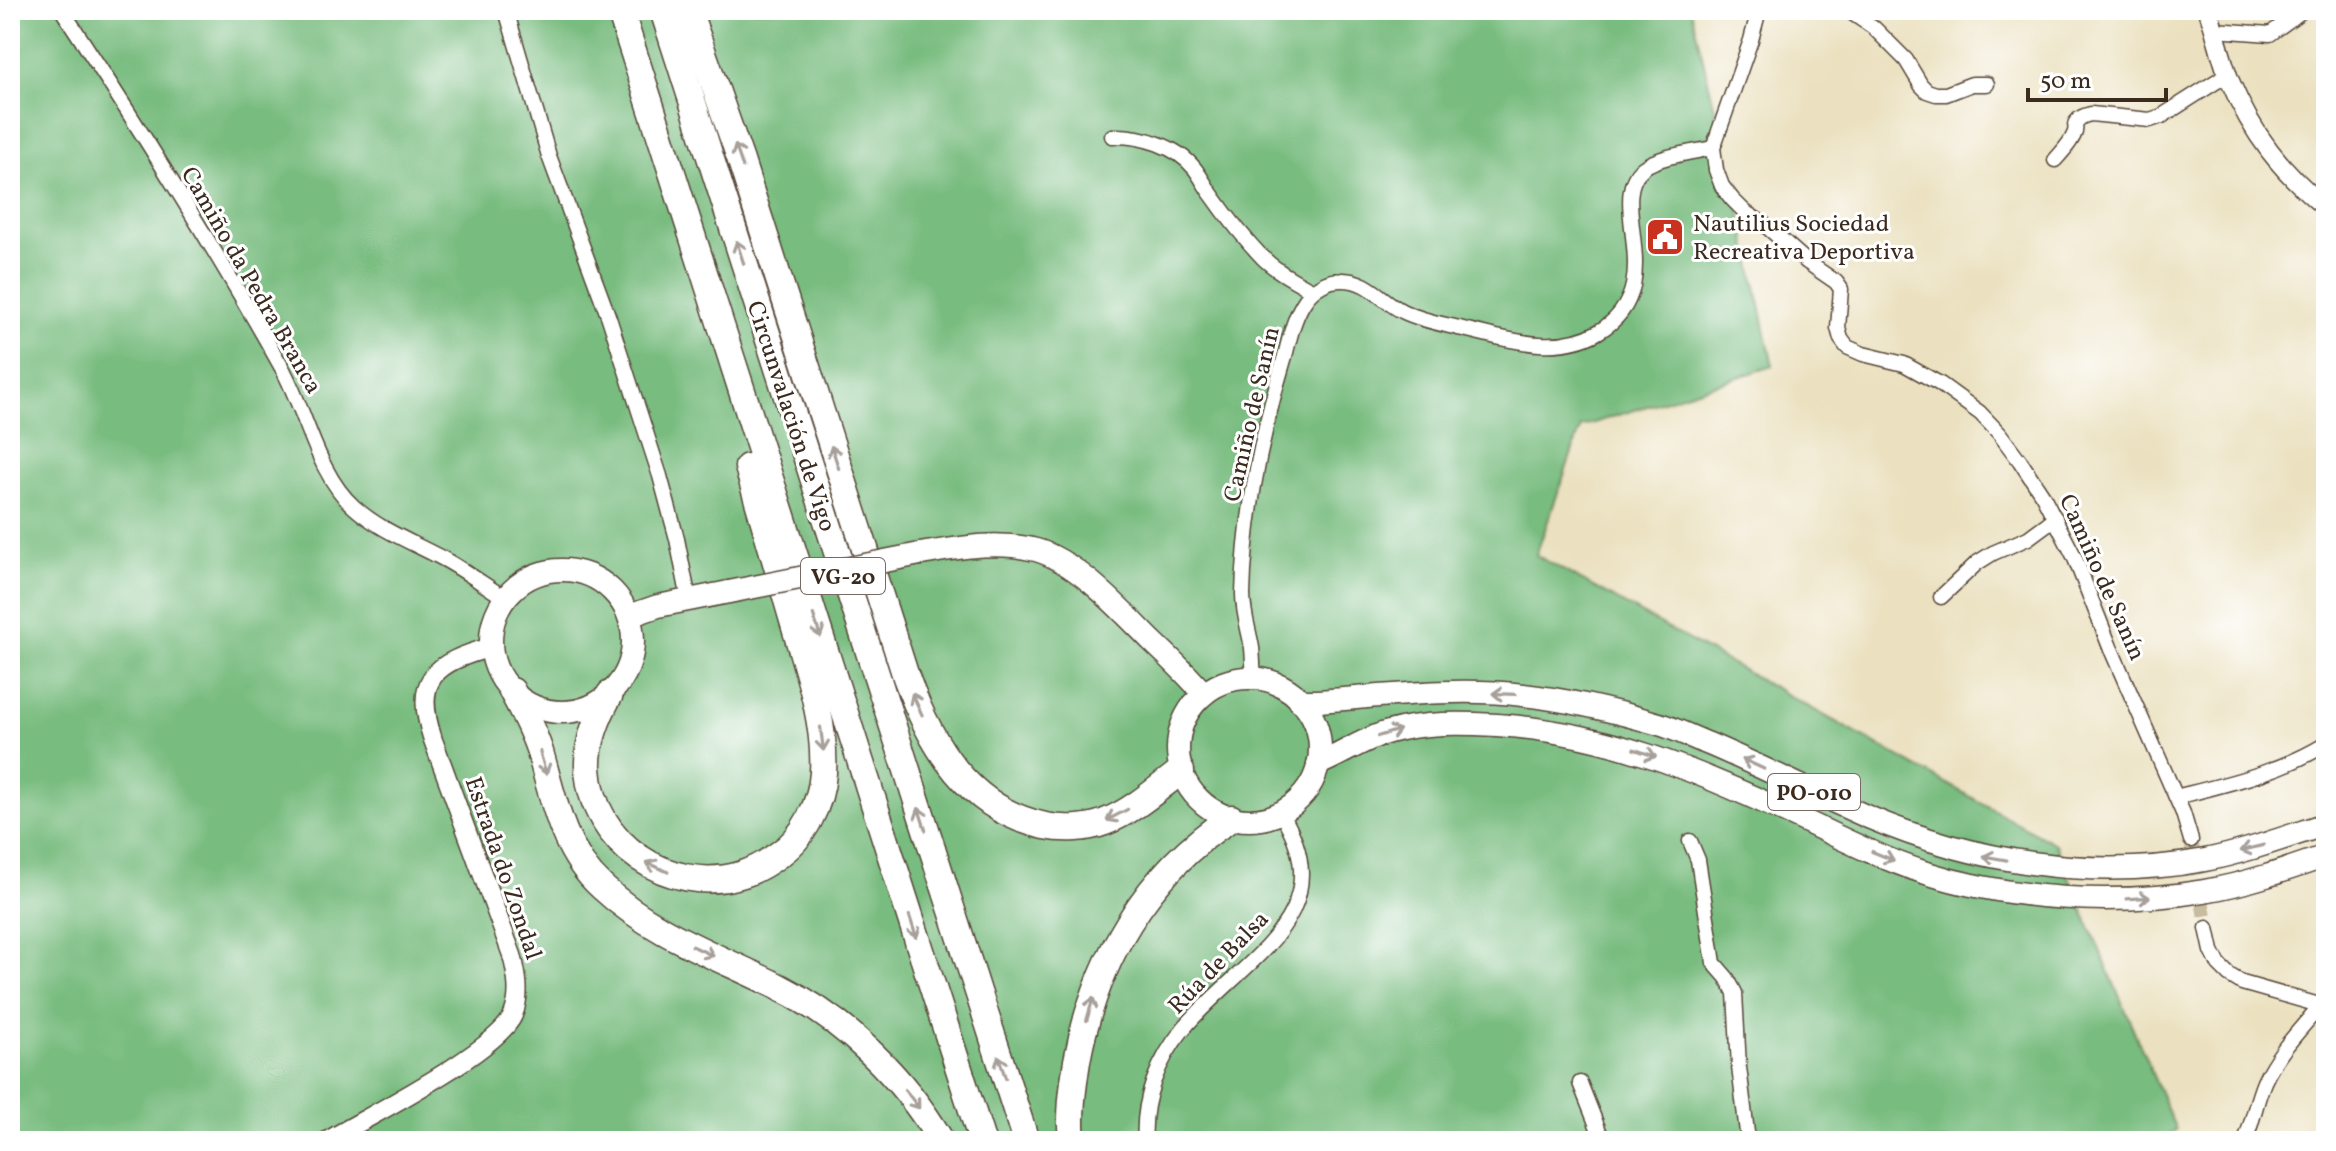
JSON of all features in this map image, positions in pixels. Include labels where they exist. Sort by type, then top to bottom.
[{"type":"highway","name":"Circunvalación de Vigo","points":[[620,10],[982,1141]]},
{"type":"highway","name":"Circunvalación de Vigo","points":[[663,10],[1026,1141]]},
{"type":"highway","points":[[688,10],[740,158],[906,677],[946,758],[979,796],[995,807],[1024,821],[1055,828],[1078,828],[1108,821],[1181,771]]},
{"type":"highway","points":[[610,694],[596,718],[589,746],[588,771],[603,820],[614,836],[635,856],[657,869],[682,877],[723,879],[760,867],[798,837],[809,821],[823,777],[824,741],[811,683],[737,429],[733,365]]},
{"type":"highway","points":[[512,691],[530,725],[558,818],[572,851],[600,886],[632,912],[686,943],[784,989],[819,1012],[864,1046],[930,1123],[941,1141]]},
{"type":"highway","points":[[1072,1141],[1074,1081],[1082,1037],[1096,988],[1113,947],[1160,878],[1195,843],[1231,818]]},
{"type":"main road","points":[[629,616],[658,606],[920,554],[1002,545],[1038,551],[1065,564],[1108,597],[1204,694]]},
{"type":"main road","points":[[551,570],[579,572],[604,583],[629,616],[633,633],[629,666],[610,694],[583,709],[553,711],[524,700],[512,691],[495,663],[492,647],[494,622],[505,598],[525,580],[538,574],[551,570]]},
{"type":"main road","points":[[1254,678],[1287,689],[1300,701],[1311,714],[1320,747],[1318,764],[1302,797],[1281,813],[1265,819],[1248,820],[1231,818],[1209,808],[1192,792],[1181,771],[1178,750],[1181,729],[1190,710],[1204,694],[1219,685],[1254,678]]},
{"type":"main road","name":"PO-010","points":[[1300,701],[1453,692],[1523,695],[1596,708],[1662,725],[1924,839],[2029,864],[2090,868],[2152,867],[2205,860],[2326,824]]},
{"type":"main road","name":"PO-010","points":[[1318,764],[1386,732],[1421,725],[1525,727],[1583,736],[1636,749],[1687,768],[1855,845],[1923,872],[2003,890],[2068,898],[2132,899],[2205,891],[2277,873],[2326,856]]},
{"type":"street","name":"Camiño da Pedra Branca","points":[[62,10],[158,159],[266,340],[289,383],[326,469],[344,496],[375,523],[450,563],[505,598]]},
{"type":"street","points":[[506,10],[549,156],[609,318],[660,476],[689,600]]},
{"type":"street","points":[[1112,136],[1136,137],[1179,155],[1194,167],[1211,195],[1262,257],[1313,291],[1331,281],[1351,280],[1380,293],[1400,310],[1417,318],[1523,343],[1549,345],[1583,339],[1612,322],[1632,293],[1636,276],[1636,246],[1630,199],[1632,184],[1643,168],[1656,161],[1713,148],[1759,10]]},
{"type":"street","points":[[1847,10],[1873,27],[1906,60],[1927,91],[1946,94],[1972,84],[1987,84]]},
{"type":"street","points":[[2208,10],[2228,74],[2243,107],[2274,158],[2302,189],[2326,208]]},
{"type":"street","points":[[2215,30],[2270,34],[2303,10]]},
{"type":"street","points":[[2055,160],[2083,116],[2091,114],[2150,120],[2162,116],[2228,74]]},
{"type":"street","name":"Camiño de Sanín","points":[[1713,148],[1719,178],[1732,199],[1841,289],[1838,328],[1847,347],[1904,364],[1940,384],[1980,413],[2020,461],[2074,556],[2176,797],[2191,840]]},
{"type":"street","name":"Camiño de Sanín","points":[[1254,678],[1252,649],[1243,607],[1250,511],[1275,389],[1299,310],[1313,291]]},
{"type":"street","points":[[1941,597],[1977,563],[2028,538],[2055,518]]},
{"type":"street","name":"Estrada do Zondal","points":[[327,1141],[476,1053],[506,1028],[513,1015],[518,986],[512,955],[433,740],[424,703],[425,691],[437,672],[458,659],[492,647]]},
{"type":"street","points":[[2176,797],[2252,778],[2309,755],[2326,744]]},
{"type":"street","name":"Rúa de Balsa","points":[[1145,1141],[1146,1102],[1159,1067],[1172,1044],[1200,1011],[1269,944],[1293,911],[1299,896],[1302,866],[1297,845],[1281,813]]},
{"type":"street","points":[[1690,841],[1698,860],[1714,963],[1735,993],[1739,1067],[1748,1141]]},
{"type":"street","points":[[2207,928],[2212,951],[2229,975],[2242,983],[2323,1006],[2282,1051],[2266,1078],[2253,1108],[2245,1141]]},
{"type":"street","points":[[1580,1083],[1603,1141]]},
{"type":"green space","points":[[10,10],[1691,10],[1773,366],[1581,427],[1536,555],[2055,844],[2176,1130],[2163,1141],[10,1141]]},
{"type":"tunnel","points":[[2191,840],[2207,928]]},
{"type":"place","name":"Nautilius Sociedad Recreativa Deportiva","points":[[1665,237]]}]
